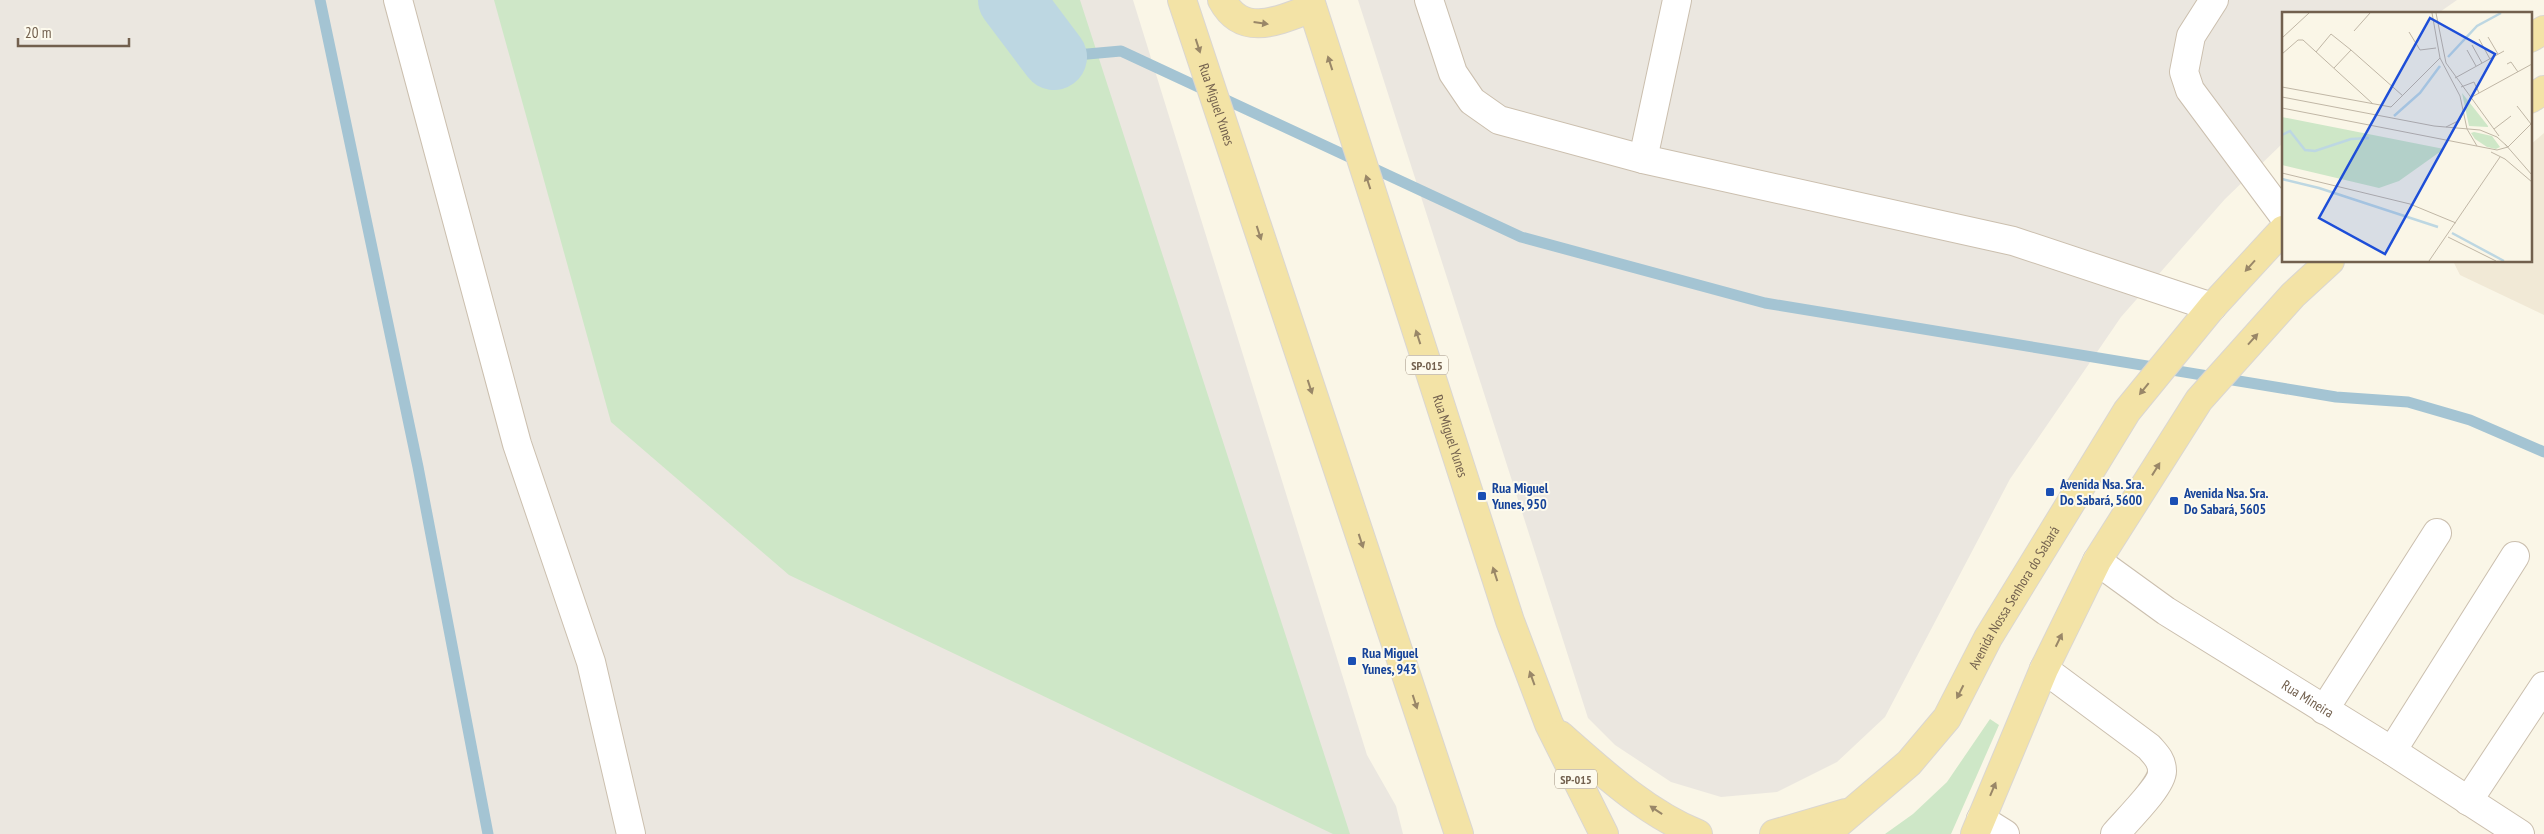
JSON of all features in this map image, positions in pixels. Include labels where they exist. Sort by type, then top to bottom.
[{"type":"main road","name":"Rua Miguel Yunes","points":[[1182,0],[1459,834]]},
{"type":"main road","points":[[1222,0],[1228,12],[1239,20],[1270,24],[1311,4]]},
{"type":"main road","name":"Rua Miguel Yunes","points":[[1311,4],[1507,612],[1549,724],[1604,834]]},
{"type":"main road","points":[[2532,37],[2544,30]]},
{"type":"main road","points":[[2532,98],[2544,90]]},
{"type":"main road","name":"Avenida Nossa Senhora do Sabará","points":[[1826,834],[1909,763],[1947,718],[1988,638],[2127,411],[2212,307],[2282,231]]},
{"type":"main road","points":[[1978,826],[2044,669],[2097,561],[2199,400],[2293,295],[2329,262]]},
{"type":"main road","points":[[1549,724],[1607,777],[1680,826],[1698,834]]},
{"type":"main road","points":[[1774,834],[1857,809]]},
{"type":"street","points":[[398,0],[517,444],[591,662],[631,834]]},
{"type":"street","points":[[1429,0],[1453,73],[1472,101],[1499,120],[1643,159],[2013,241],[2212,307]]},
{"type":"street","points":[[1643,159],[1677,0]]},
{"type":"street","points":[[2214,0],[2191,36],[2184,72],[2190,90],[2282,214]]},
{"type":"street","points":[[2324,710],[2437,533]]},
{"type":"street","points":[[2392,751],[2515,556]]},
{"type":"street","name":"Rua Mineira","points":[[2097,561],[2166,611],[2392,751],[2520,834]]},
{"type":"street","points":[[2044,669],[2149,747],[2159,758],[2163,772],[2157,785],[2115,834]]},
{"type":"street","points":[[2468,801],[2544,686]]},
{"type":"street","points":[[1978,826],[2006,834]]},
{"type":"shaded area","points":[[0,0],[1133,0],[1367,755],[1396,806],[1403,834],[0,834]]},
{"type":"shaded area","points":[[1358,0],[2457,0],[2440,12],[2282,12],[2282,144],[2225,199],[2121,317],[2010,479],[1885,717],[1837,762],[1777,792],[1721,797],[1671,782],[1615,745],[1588,718]]},
{"type":"shaded area","points":[[2544,133],[2544,315],[2460,275],[2454,262],[2532,262],[2532,143]]},
{"type":"green space","points":[[494,0],[1080,0],[1350,834],[1333,834],[789,575],[611,422]]},
{"type":"green space","points":[[1990,719],[1999,725],[1951,834],[1885,834],[1913,814],[1947,782]]},
{"type":"waterway","points":[[320,0],[418,467],[488,834]]},
{"type":"waterway","points":[[1011,0],[1054,57]]},
{"type":"waterway","points":[[1054,57],[1121,51],[1521,237],[1765,303],[2336,397],[2408,402],[2470,420],[2544,452]]},
{"type":"place","name":"Avenida Nsa. Sra. Do Sabará, 5600","points":[[2050,492]]},
{"type":"place","name":"Rua Miguel Yunes, 950","points":[[1482,496]]},
{"type":"place","name":"Avenida Nsa. Sra. Do Sabará, 5605","points":[[2174,501]]},
{"type":"place","name":"Rua Miguel Yunes, 943","points":[[1352,661]]}]
